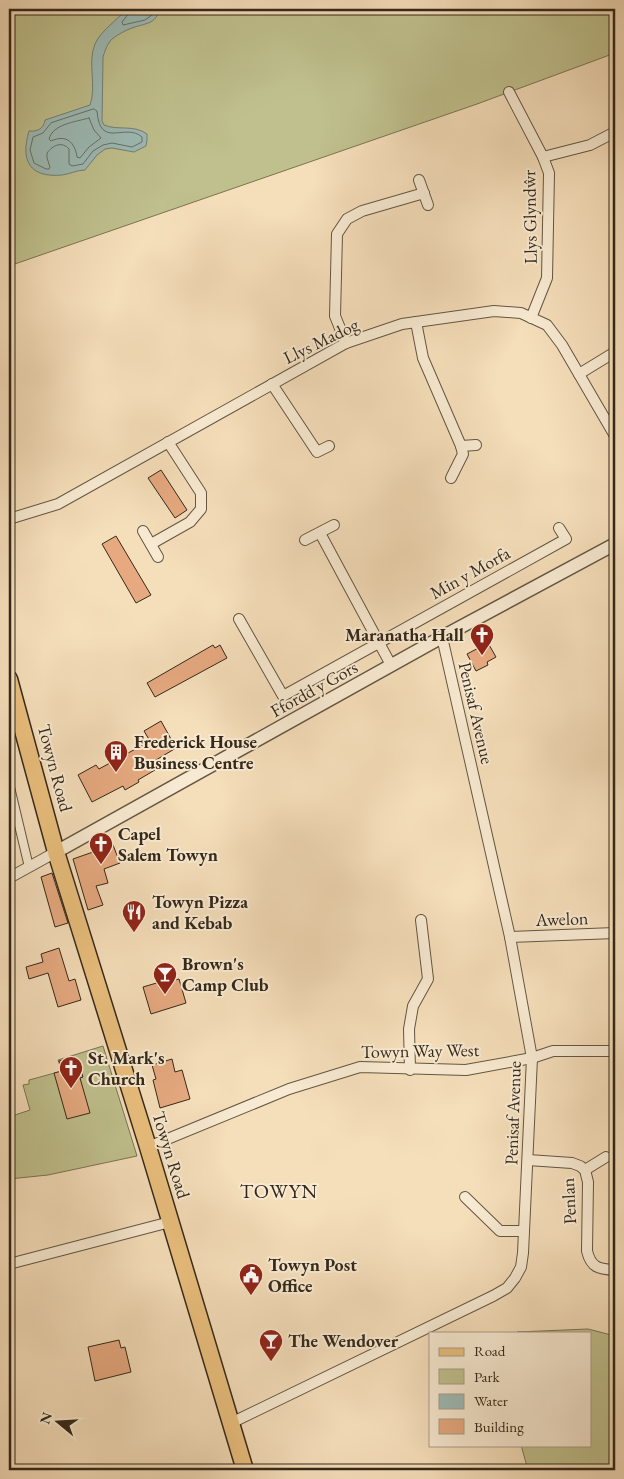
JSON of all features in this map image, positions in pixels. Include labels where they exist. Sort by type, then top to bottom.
[{"type":"main road","name":"Towyn Road","points":[[9,679],[15,720],[148,1147],[245,1470]]},
{"type":"street","name":"Llys Glyndŵr","points":[[509,92],[549,172],[547,278],[531,318]]},
{"type":"street","points":[[543,157],[590,145],[615,132]]},
{"type":"street","points":[[419,180],[428,205]]},
{"type":"street","points":[[346,343],[335,316],[338,234],[347,219],[362,211],[424,193]]},
{"type":"street","name":"Llys Madog","points":[[9,519],[58,504],[346,343],[402,324],[494,311],[521,313],[547,325],[580,374],[615,436]]},
{"type":"street","points":[[416,322],[423,358],[463,454],[451,478]]},
{"type":"street","points":[[580,374],[615,352]]},
{"type":"street","points":[[272,384],[317,452],[329,446]]},
{"type":"street","points":[[151,544],[190,522],[201,509],[200,493],[168,442]]},
{"type":"street","points":[[461,446],[476,445]]},
{"type":"street","points":[[305,540],[334,525]]},
{"type":"street","name":"Min y Morfa","points":[[239,620],[283,696],[566,539],[560,528]]},
{"type":"street","points":[[143,531],[158,557]]},
{"type":"street","points":[[320,533],[391,665]]},
{"type":"street","name":"Ffordd y Gors","points":[[56,852],[391,665],[615,544]]},
{"type":"street","name":"Penisaf Avenue","points":[[231,1424],[507,1288],[515,1278],[520,1267],[524,1231],[532,1058],[510,937],[442,637]]},
{"type":"street","points":[[9,783],[28,867]]},
{"type":"street","points":[[9,878],[56,852]]},
{"type":"street","points":[[410,1070],[409,1029],[413,1006],[428,979],[421,920]]},
{"type":"street","name":"Awelon","points":[[510,937],[615,933]]},
{"type":"street","name":"Towyn Way West","points":[[148,1147],[288,1090],[360,1067],[410,1070],[466,1070],[532,1058],[554,1051],[615,1051]]},
{"type":"street","points":[[585,1170],[606,1157]]},
{"type":"street","name":"Penlan","points":[[528,1160],[572,1163],[585,1170],[588,1182],[587,1251],[589,1259],[594,1265],[602,1269],[615,1270]]},
{"type":"street","points":[[464,1197],[500,1231],[524,1231]]},
{"type":"street","points":[[9,1264],[170,1222]]},
{"type":"green space","points":[[9,9],[615,9],[615,53],[477,104],[9,266]]},
{"type":"green space","points":[[103,1046],[137,1156],[48,1175],[9,1179],[9,1117],[30,1110],[23,1085],[29,1084],[29,1080],[62,1071],[58,1060]]},
{"type":"green space","points":[[588,1329],[615,1336],[615,1470],[528,1470],[521,1446],[592,1446],[592,1332],[517,1332]]},
{"type":"water","points":[[126,9],[158,9],[158,14],[153,21],[122,33],[112,39],[107,45],[103,57],[102,121],[104,125],[109,127],[131,128],[142,131],[147,134],[146,146],[134,152],[112,148],[105,149],[97,155],[85,170],[65,174],[42,174],[30,165],[27,159],[26,151],[29,131],[40,129],[45,120],[90,105],[93,90],[92,59],[95,44],[101,34]]},
{"type":"building","points":[[161,470],[187,510],[175,518],[148,478]]},
{"type":"building","points":[[116,536],[151,595],[136,603],[102,544]]},
{"type":"building","name":"Maranatha Hall","points":[[488,643],[496,657],[487,662],[488,665],[476,671],[467,654]]},
{"type":"building","points":[[213,645],[215,648],[220,645],[227,658],[155,697],[147,683]]},
{"type":"building","name":"Frederick House Business Centre","points":[[161,721],[176,748],[151,763],[155,770],[138,780],[139,782],[125,790],[123,786],[92,802],[78,775],[96,765],[99,769],[150,741],[144,731]]},
{"type":"building","points":[[113,845],[120,863],[104,869],[108,883],[96,886],[103,905],[88,910],[73,859]]},
{"type":"building","points":[[52,873],[68,923],[55,927],[41,877]]},
{"type":"building","points":[[59,948],[69,981],[75,979],[81,1000],[58,1007],[48,973],[29,979],[26,967],[43,962],[41,954]]},
{"type":"building","name":"Brown's Camp Club","points":[[179,979],[186,1003],[151,1014],[143,987]]},
{"type":"building","name":"St. Mark's Church","points":[[72,1058],[75,1066],[79,1065],[83,1077],[80,1078],[90,1113],[67,1119],[54,1073],[62,1071],[59,1061]]},
{"type":"building","points":[[172,1059],[175,1072],[182,1070],[190,1099],[160,1108],[153,1080],[156,1079],[152,1065]]},
{"type":"building","points":[[119,1340],[121,1348],[125,1347],[131,1372],[95,1381],[88,1347]]},
{"type":"place","name":"Maranatha Hall","points":[[482,656]]},
{"type":"place","name":"Frederick House Business Centre","points":[[116,773]]},
{"type":"place","name":"Capel Salem Towyn","points":[[101,865]]},
{"type":"place","name":"Towyn Pizza and Kebab","points":[[134,933]]},
{"type":"place","name":"Brown's Camp Club","points":[[165,995]]},
{"type":"place","name":"St. Mark's Church","points":[[71,1089]]},
{"type":"place","name":"Towyn Post Office","points":[[251,1296]]},
{"type":"place","name":"The Wendover","points":[[271,1362]]},
{"type":"district","name":"TOWYN","points":[[279,1191]]}]
